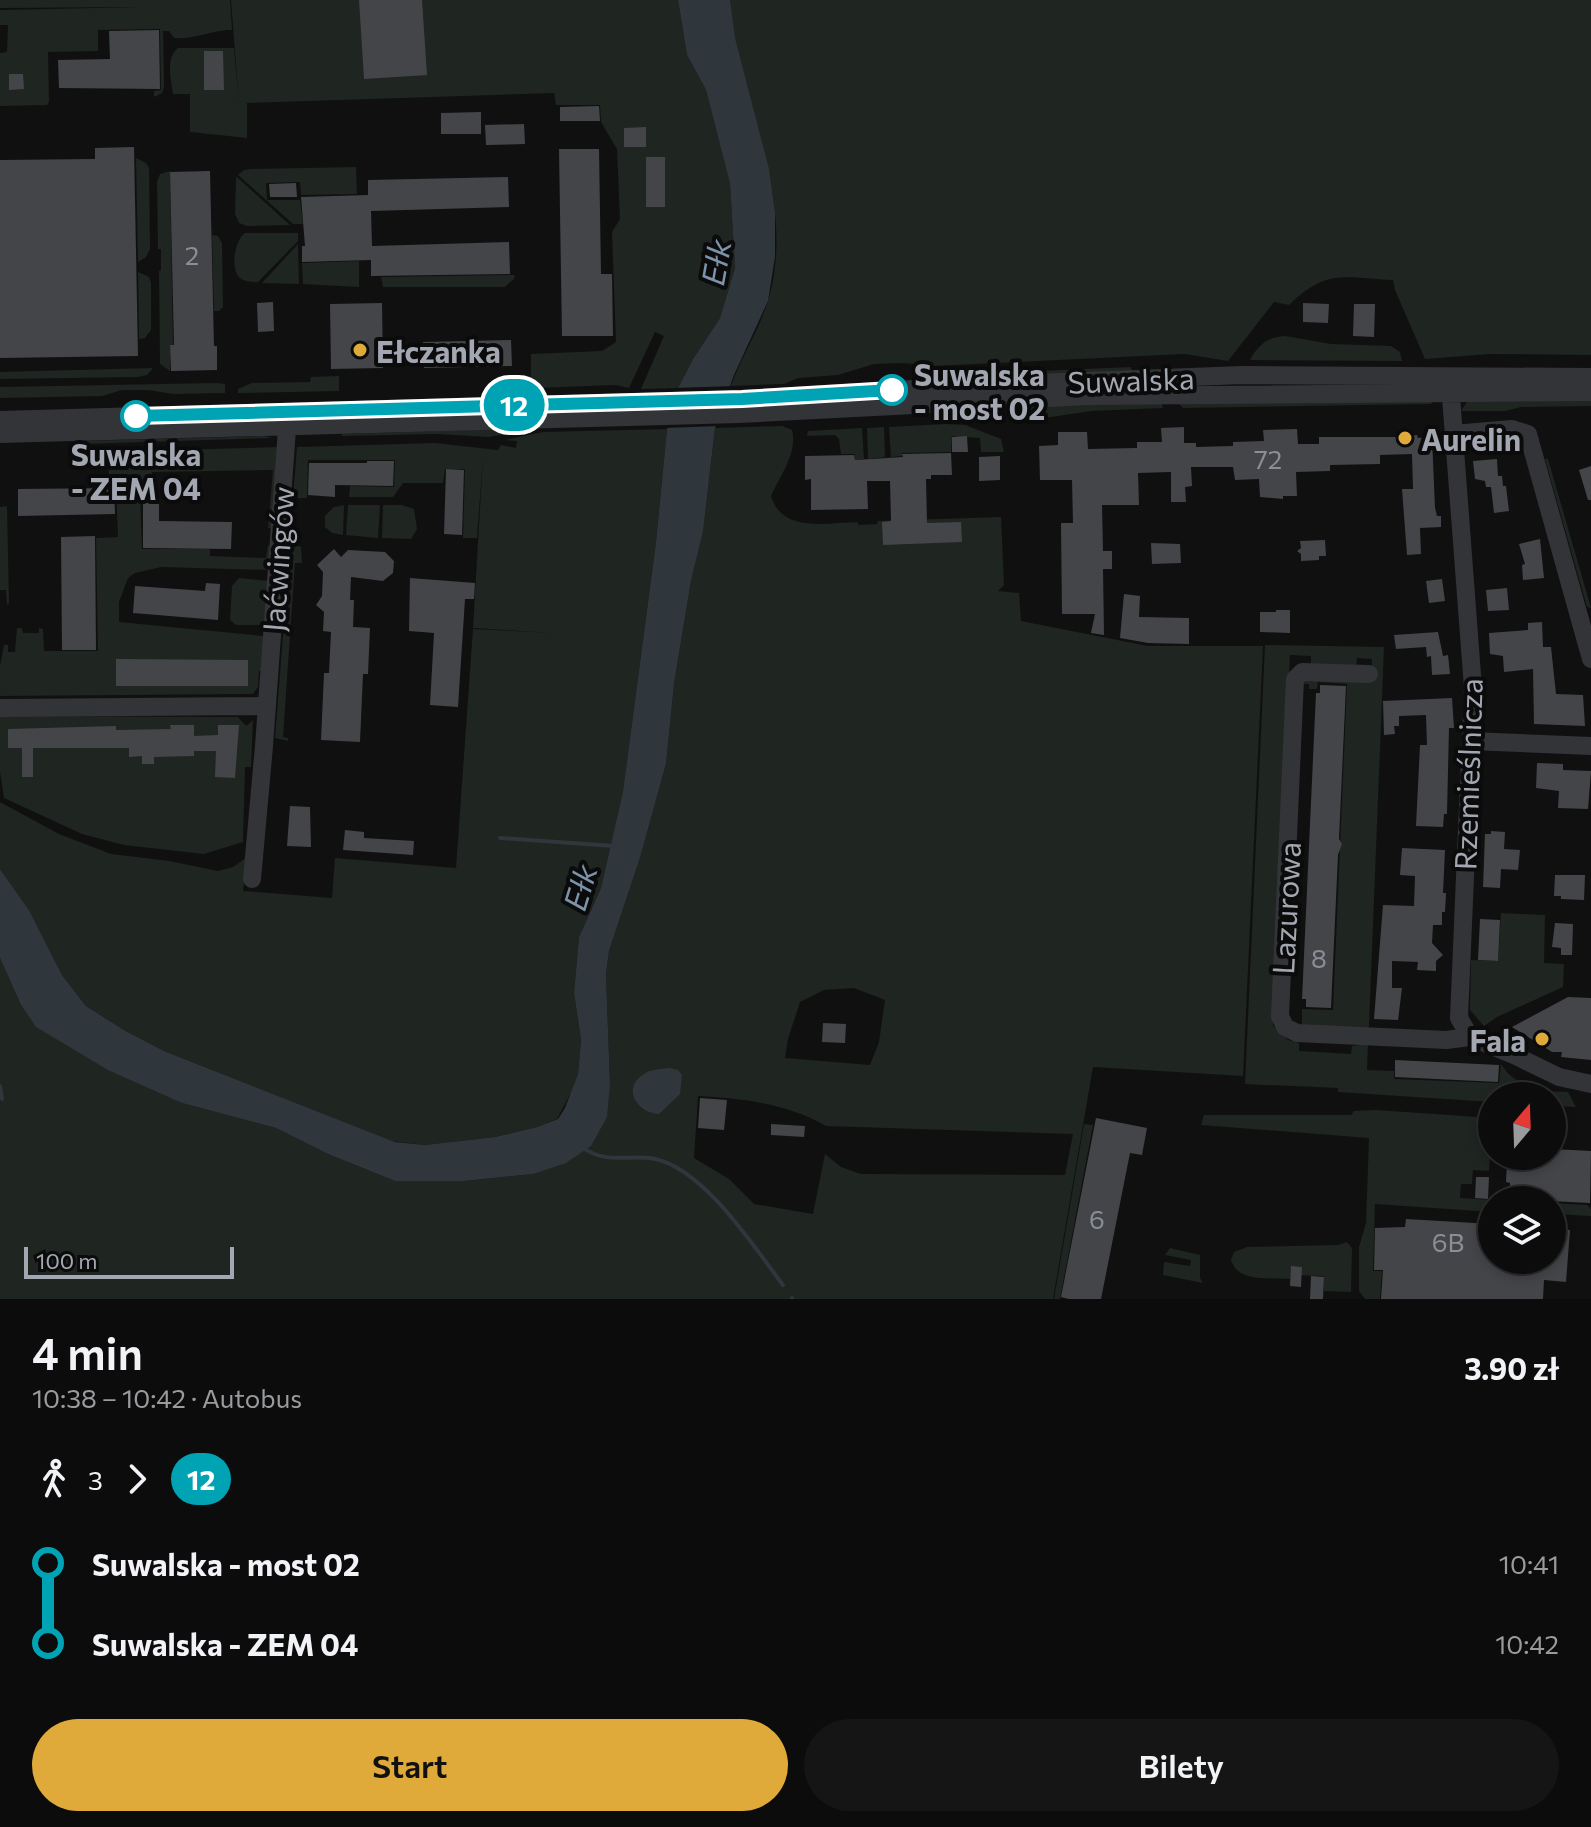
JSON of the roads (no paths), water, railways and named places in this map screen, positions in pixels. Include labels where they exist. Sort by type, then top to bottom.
[{"type":"street","name":"Suwalska","points":[[0,434],[288,420],[1450,385],[1591,377]]},
{"type":"street","name":"Suwalska","points":[[1450,385],[1591,392]]},
{"type":"street","name":"Rzemieślnicza","points":[[1450,385],[1473,688],[1458,1010],[1470,1037]]},
{"type":"street","name":"Suwalska","points":[[0,420],[288,420]]},
{"type":"street","name":"Jaćwingów","points":[[252,879],[288,420]]},
{"type":"street","points":[[1453,434],[1512,429],[1528,434],[1591,659]]},
{"type":"street","name":"Lazurowa","points":[[1369,674],[1302,672],[1295,679],[1280,1016],[1285,1027],[1297,1033],[1446,1040],[1470,1037]]},
{"type":"street","points":[[2,708],[267,706]]},
{"type":"street","points":[[1471,741],[1591,746]]},
{"type":"street","points":[[1470,1037],[1559,1077],[1591,1084]]},
{"type":"waterway","points":[[500,838],[614,846]]},
{"type":"waterway","points":[[0,1086],[2,1099]]},
{"type":"waterway","points":[[582,1147],[600,1156],[655,1159],[692,1178],[743,1231],[783,1285]]},
{"type":"place","name":"Ełczanka","points":[[360,350]]},
{"type":"place","name":"Suwalska - most 02","points":[[892,390]]},
{"type":"place","name":"Suwalska - ZEM 04","points":[[136,416]]},
{"type":"place","name":"Aurelin","points":[[1405,438]]},
{"type":"place","name":"Fala","points":[[1542,1039]]},
{"type":"water label","name":"Ełk","points":[[715,262]]},
{"type":"water label","name":"Ełk","points":[[579,887]]}]
